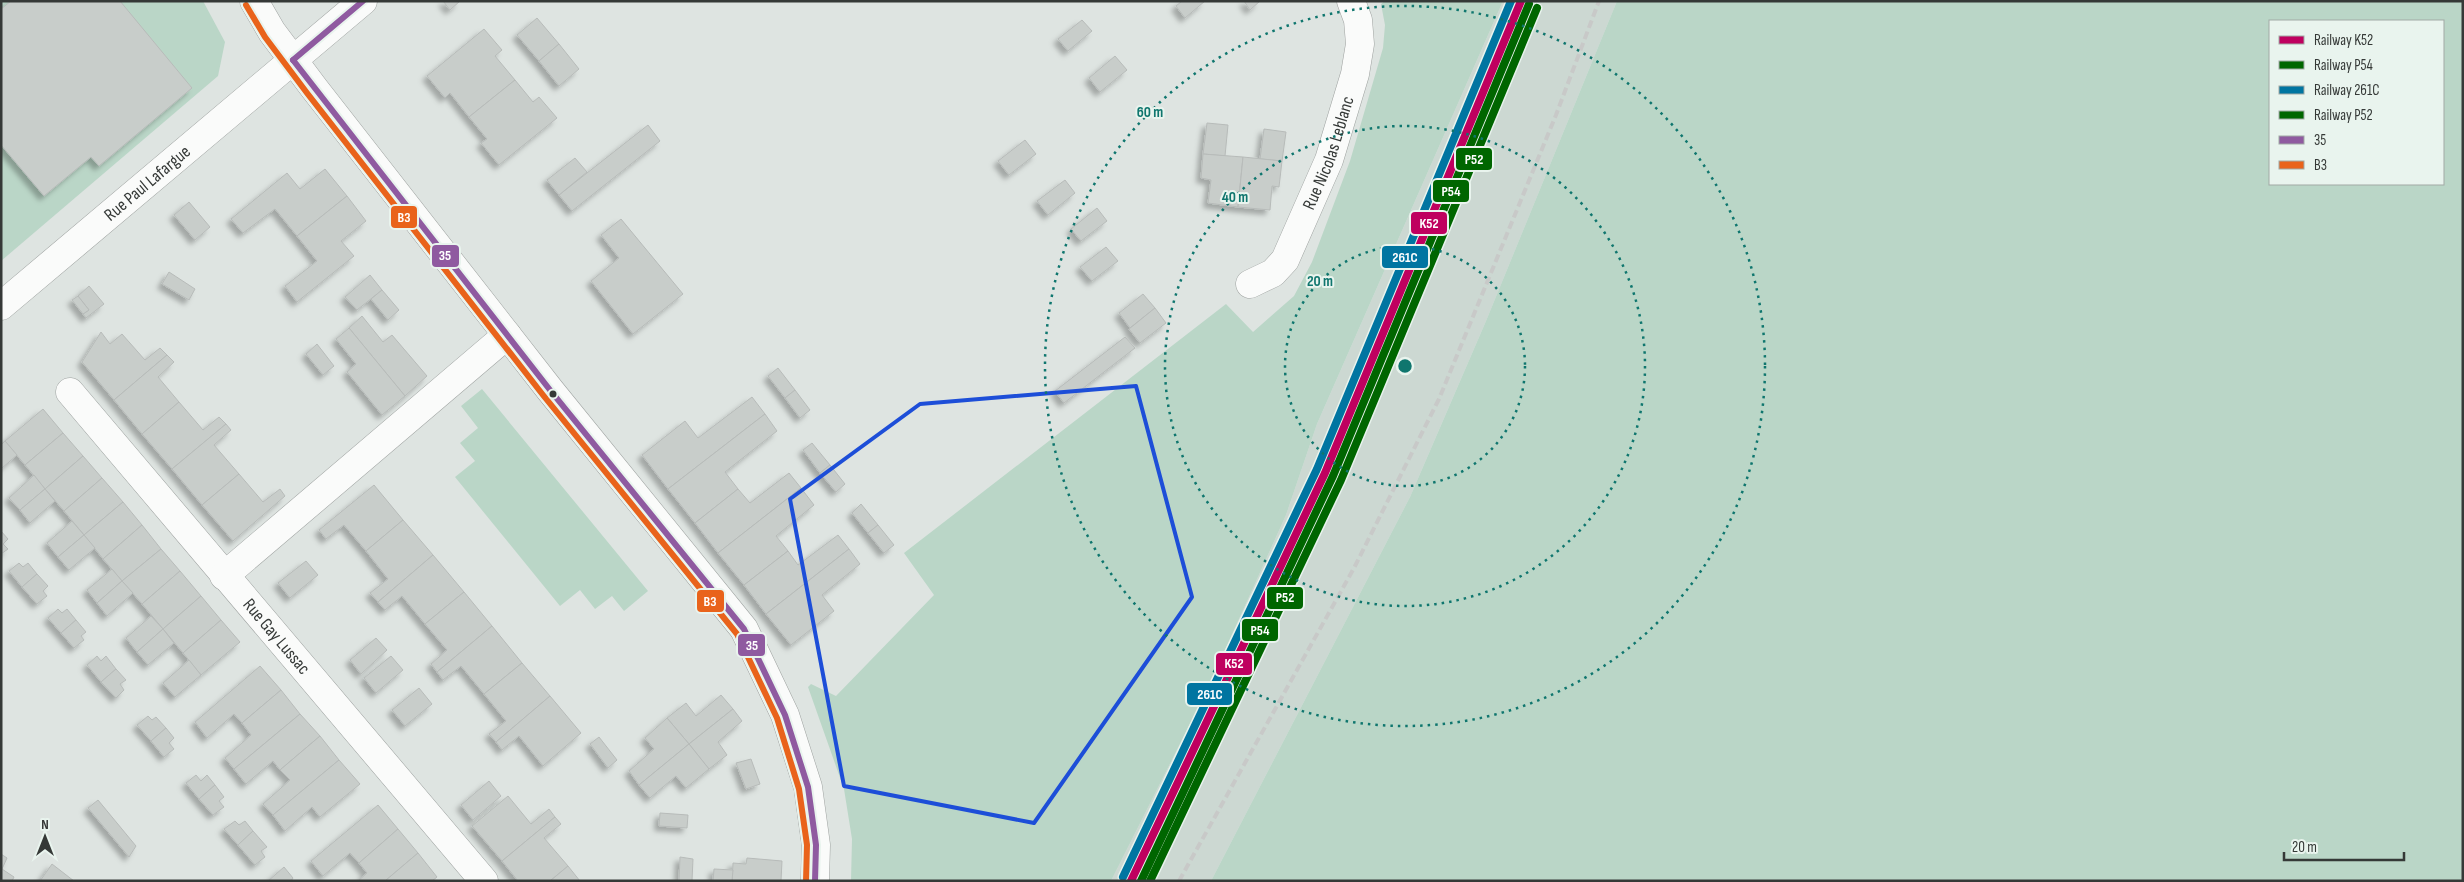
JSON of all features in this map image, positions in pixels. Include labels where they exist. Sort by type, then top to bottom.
[{"type":"street","points":[[254,1],[272,32],[293,60],[507,335],[744,629],[786,715],[808,787],[816,845],[815,881]]},
{"type":"street","name":"Rue Paul Lafargue","points":[[1,306],[363,1]]},
{"type":"street","name":"Rue Nicolas Leblanc","points":[[1250,284],[1273,273],[1285,260],[1329,160],[1354,74],[1360,44],[1358,20],[1351,1]]},
{"type":"street","points":[[224,576],[507,335]]},
{"type":"street","name":"Rue Gay Lussac","points":[[70,392],[484,881]]},
{"type":"highlighted area","points":[[1136,386],[1192,597],[1034,823],[844,786],[790,499],[920,404]]},
{"type":"shaded area","points":[[1503,1],[1617,1],[1486,321],[1410,497],[1211,881],[1111,881],[1206,692],[1286,515],[1317,424]]},
{"type":"green space","points":[[1,1],[203,1],[225,42],[218,76],[1,261]]},
{"type":"green space","points":[[1385,1],[1503,1],[1317,424],[1286,515],[1206,692],[1111,881],[851,881],[852,839],[844,789],[808,687],[811,684],[836,696],[934,595],[904,553],[1226,304],[1253,332],[1294,296],[1312,262],[1350,161],[1383,48],[1385,25],[1381,4]]},
{"type":"green space","points":[[1617,1],[2463,1],[2463,881],[1211,881],[1410,497],[1486,321]]},
{"type":"green space","points":[[482,389],[648,591],[624,611],[612,596],[595,609],[580,590],[560,606],[455,477],[475,461],[460,443],[478,428],[461,406]]},
{"type":"building","points":[[11,1],[120,1],[192,88],[99,166],[91,157],[44,196],[1,145],[1,9]]},
{"type":"building","points":[[443,1],[460,1],[450,10]]},
{"type":"building","points":[[1182,1],[1205,1],[1185,18],[1176,6]]},
{"type":"building","points":[[1244,1],[1260,1],[1250,10]]},
{"type":"building","points":[[537,18],[559,44],[539,61],[517,35]]},
{"type":"building","points":[[1082,20],[1092,31],[1068,51],[1058,39]]},
{"type":"building","points":[[484,29],[502,50],[495,56],[515,80],[469,117],[450,93],[445,98],[427,76]]},
{"type":"building","points":[[559,44],[579,69],[559,86],[539,61]]},
{"type":"building","points":[[1115,56],[1127,70],[1100,92],[1089,78]]},
{"type":"building","points":[[515,80],[533,102],[539,97],[557,118],[499,165],[481,143],[487,139],[469,117]]},
{"type":"building","points":[[1207,123],[1228,125],[1225,156],[1203,154]]},
{"type":"building","points":[[648,125],[660,141],[572,211],[559,195]]},
{"type":"building","points":[[1264,129],[1286,132],[1282,161],[1260,159]]},
{"type":"building","points":[[1025,140],[1036,154],[1009,175],[998,161]]},
{"type":"building","points":[[1203,154],[1243,157],[1238,207],[1208,203],[1211,180],[1201,178]]},
{"type":"building","points":[[1243,157],[1282,161],[1279,187],[1272,186],[1270,210],[1238,207]]},
{"type":"building","points":[[575,158],[587,172],[559,195],[547,180]]},
{"type":"building","points":[[325,169],[347,196],[297,236],[275,209],[243,233],[231,219],[287,173],[300,189]]},
{"type":"building","points":[[1065,180],[1075,193],[1048,215],[1037,201]]},
{"type":"building","points":[[347,196],[366,221],[341,241],[354,256],[297,302],[285,286],[317,261],[297,236]]},
{"type":"building","points":[[189,202],[210,227],[195,240],[174,215]]},
{"type":"building","points":[[1097,208],[1107,221],[1081,241],[1071,229]]},
{"type":"building","points":[[621,219],[683,294],[633,334],[591,281],[619,258],[601,235]]},
{"type":"building","points":[[1106,247],[1118,261],[1092,281],[1080,267]]},
{"type":"building","points":[[169,272],[195,289],[189,300],[162,284]]},
{"type":"building","points":[[370,275],[382,290],[357,310],[345,297]]},
{"type":"building","points":[[89,286],[104,304],[86,318],[83,314],[89,310],[78,296]]},
{"type":"building","points":[[382,290],[399,310],[388,320],[371,299]]},
{"type":"building","points":[[1143,294],[1155,308],[1130,328],[1119,313]]},
{"type":"building","points":[[78,296],[89,310],[83,314],[72,300]]},
{"type":"building","points":[[1155,308],[1166,323],[1140,343],[1129,329]]},
{"type":"building","points":[[362,316],[383,342],[392,335],[427,376],[405,396],[349,328]]},
{"type":"building","points":[[349,328],[405,396],[382,415],[347,372],[356,364],[336,339]]},
{"type":"building","points":[[101,332],[110,344],[122,334],[145,360],[160,348],[167,355],[114,400],[82,362]]},
{"type":"building","points":[[1125,337],[1135,348],[1064,403],[1055,391]]},
{"type":"building","points":[[317,344],[334,366],[323,375],[306,354]]},
{"type":"building","points":[[167,355],[174,362],[158,377],[179,402],[142,434],[114,400]]},
{"type":"building","points":[[778,368],[795,390],[785,398],[768,376]]},
{"type":"building","points":[[795,390],[810,410],[800,418],[785,398]]},
{"type":"building","points":[[752,397],[765,414],[668,489],[642,455],[685,421],[698,438]]},
{"type":"building","points":[[179,402],[203,430],[219,417],[226,424],[172,469],[142,434]]},
{"type":"building","points":[[43,409],[63,433],[25,465],[5,441]]},
{"type":"building","points":[[765,414],[777,431],[725,472],[738,489],[695,523],[668,489]]},
{"type":"building","points":[[226,424],[231,430],[214,445],[239,474],[202,505],[172,469]]},
{"type":"building","points":[[63,433],[83,456],[45,489],[25,465]]},
{"type":"building","points":[[5,441],[17,455],[1,469],[1,445]]},
{"type":"building","points":[[812,443],[830,465],[820,473],[803,450]]},
{"type":"building","points":[[83,456],[102,478],[64,511],[45,489]]},
{"type":"building","points":[[830,465],[845,484],[836,492],[820,473]]},
{"type":"building","points":[[789,473],[801,488],[718,553],[695,523],[738,489],[750,503]]},
{"type":"building","points":[[239,474],[263,502],[280,489],[285,496],[233,541],[202,505]]},
{"type":"building","points":[[34,475],[45,489],[20,510],[9,498]]},
{"type":"building","points":[[102,478],[123,502],[84,535],[64,511]]},
{"type":"building","points":[[374,485],[403,520],[366,551],[344,525],[326,539],[319,530]]},
{"type":"building","points":[[801,488],[814,505],[776,536],[788,551],[744,585],[718,553]]},
{"type":"building","points":[[45,489],[55,501],[30,523],[20,510]]},
{"type":"building","points":[[123,502],[142,525],[103,559],[84,535]]},
{"type":"building","points":[[861,504],[878,525],[868,533],[852,513]]},
{"type":"building","points":[[403,520],[433,555],[378,602],[370,593],[388,579],[366,551]]},
{"type":"building","points":[[72,521],[84,535],[58,557],[47,543]]},
{"type":"building","points":[[142,525],[161,549],[122,581],[103,559]]},
{"type":"building","points":[[878,525],[894,545],[884,553],[868,533]]},
{"type":"building","points":[[1,531],[8,539],[3,544],[8,549],[1,554]]},
{"type":"building","points":[[84,535],[95,548],[69,570],[58,557]]},
{"type":"building","points":[[838,535],[849,549],[766,614],[744,585],[788,551],[798,565]]},
{"type":"building","points":[[161,549],[180,571],[142,604],[122,581]]},
{"type":"building","points":[[849,549],[860,564],[822,595],[834,611],[791,645],[766,614]]},
{"type":"building","points":[[433,555],[464,592],[425,624],[402,596],[385,610],[378,602]]},
{"type":"building","points":[[306,561],[318,575],[290,598],[278,583]]},
{"type":"building","points":[[19,563],[23,567],[28,563],[37,574],[22,587],[9,571]]},
{"type":"building","points":[[112,569],[122,581],[97,603],[87,590]]},
{"type":"building","points":[[180,571],[201,596],[163,629],[142,604]]},
{"type":"building","points":[[37,574],[48,586],[43,591],[47,596],[37,604],[22,587]]},
{"type":"building","points":[[122,581],[133,593],[107,616],[97,603]]},
{"type":"building","points":[[464,592],[492,626],[437,672],[431,664],[447,650],[425,624]]},
{"type":"building","points":[[201,596],[221,620],[183,653],[163,629]]},
{"type":"building","points":[[58,609],[62,613],[67,609],[76,620],[61,633],[48,618]]},
{"type":"building","points":[[151,616],[163,629],[137,652],[126,638]]},
{"type":"building","points":[[76,620],[86,632],[81,636],[84,640],[74,648],[61,633]]},
{"type":"building","points":[[221,620],[240,642],[201,675],[183,653]]},
{"type":"building","points":[[492,626],[522,663],[484,694],[461,666],[443,680],[437,672]]},
{"type":"building","points":[[163,629],[174,643],[148,665],[137,652]]},
{"type":"building","points":[[376,638],[387,650],[361,674],[350,660]]},
{"type":"building","points":[[97,656],[101,661],[106,656],[116,669],[101,682],[87,665]]},
{"type":"building","points":[[391,656],[403,670],[376,693],[364,678]]},
{"type":"building","points":[[189,660],[201,675],[175,697],[163,683]]},
{"type":"building","points":[[522,663],[550,696],[496,742],[489,734],[506,721],[484,694]]},
{"type":"building","points":[[260,666],[281,690],[242,723],[234,714],[207,738],[195,722]]},
{"type":"building","points":[[116,669],[126,680],[120,684],[124,690],[116,698],[101,682]]},
{"type":"building","points":[[419,688],[432,704],[405,726],[392,710]]},
{"type":"building","points":[[281,690],[300,714],[234,769],[225,758],[251,735],[242,723]]},
{"type":"building","points":[[721,695],[733,709],[689,744],[667,718],[686,703],[696,716]]},
{"type":"building","points":[[550,696],[581,733],[543,766],[519,736],[502,750],[496,742]]},
{"type":"building","points":[[733,709],[742,721],[718,742],[727,755],[709,769],[689,744]]},
{"type":"building","points":[[300,714],[320,736],[280,770],[273,761],[246,784],[234,769]]},
{"type":"building","points":[[148,716],[152,720],[156,717],[166,728],[151,741],[137,725]]},
{"type":"building","points":[[667,718],[689,744],[639,785],[629,771],[654,749],[645,738]]},
{"type":"building","points":[[166,728],[174,738],[169,743],[174,749],[164,757],[151,741]]},
{"type":"building","points":[[320,736],[339,760],[273,815],[263,804],[290,780],[280,770]]},
{"type":"building","points":[[599,737],[617,760],[608,768],[590,744]]},
{"type":"building","points":[[689,744],[709,769],[686,788],[676,776],[650,798],[639,785]]},
{"type":"building","points":[[751,759],[760,784],[746,789],[736,763]]},
{"type":"building","points":[[339,760],[360,784],[320,817],[312,807],[285,831],[273,815]]},
{"type":"building","points":[[196,775],[201,781],[207,775],[215,785],[199,799],[186,783]]},
{"type":"building","points":[[489,781],[501,796],[473,820],[461,805]]},
{"type":"building","points":[[215,785],[224,797],[219,801],[224,807],[213,815],[199,799]]},
{"type":"building","points":[[508,796],[531,824],[549,809],[555,817],[502,861],[472,826]]},
{"type":"building","points":[[98,800],[136,846],[129,857],[88,808]]},
{"type":"building","points":[[378,805],[398,829],[359,863],[350,853],[323,876],[311,861]]},
{"type":"building","points":[[660,813],[688,815],[687,828],[659,826]]},
{"type":"building","points":[[555,817],[561,824],[544,838],[568,866],[550,881],[518,881],[502,861]]},
{"type":"building","points":[[235,821],[239,825],[245,821],[253,831],[238,845],[224,829]]},
{"type":"building","points":[[398,829],[418,853],[385,881],[358,881],[367,873],[359,863]]},
{"type":"building","points":[[253,831],[267,847],[261,851],[265,857],[255,865],[238,845]]},
{"type":"building","points":[[418,853],[437,877],[432,881],[385,881]]},
{"type":"building","points":[[1,854],[7,858],[2,869],[14,877],[12,881],[1,881]]},
{"type":"building","points":[[680,857],[693,859],[692,881],[679,881]]},
{"type":"building","points":[[747,858],[782,861],[781,881],[732,881],[733,863],[746,864]]},
{"type":"building","points":[[52,864],[74,881],[40,881]]},
{"type":"building","points":[[568,866],[580,881],[550,881]]},
{"type":"building","points":[[284,867],[293,878],[291,881],[268,881]]},
{"type":"building","points":[[714,869],[733,870],[732,881],[713,881]]},
{"type":"railway","points":[[1179,881],[1354,568],[1439,399],[1556,115],[1599,1]]},
{"type":"rail line","name":"261C","points":[[1123,877],[1317,469],[1511,1]]},
{"type":"rail line","name":"K52","points":[[1131,881],[1325,473],[1521,1]]},
{"type":"rail line","name":"P54","points":[[1141,881],[1333,476],[1529,4]]},
{"type":"rail line","name":"P52","points":[[1150,881],[1341,480],[1537,8]]},
{"type":"transit line","name":"35","points":[[293,60],[363,1]]},
{"type":"transit line","name":"B3","points":[[246,5],[265,37],[307,93],[543,395],[737,634],[777,718],[799,789],[807,845],[806,881]]},
{"type":"transit line","name":"35","points":[[293,60],[550,390],[744,629],[785,715],[808,787],[816,845],[815,881]]}]
